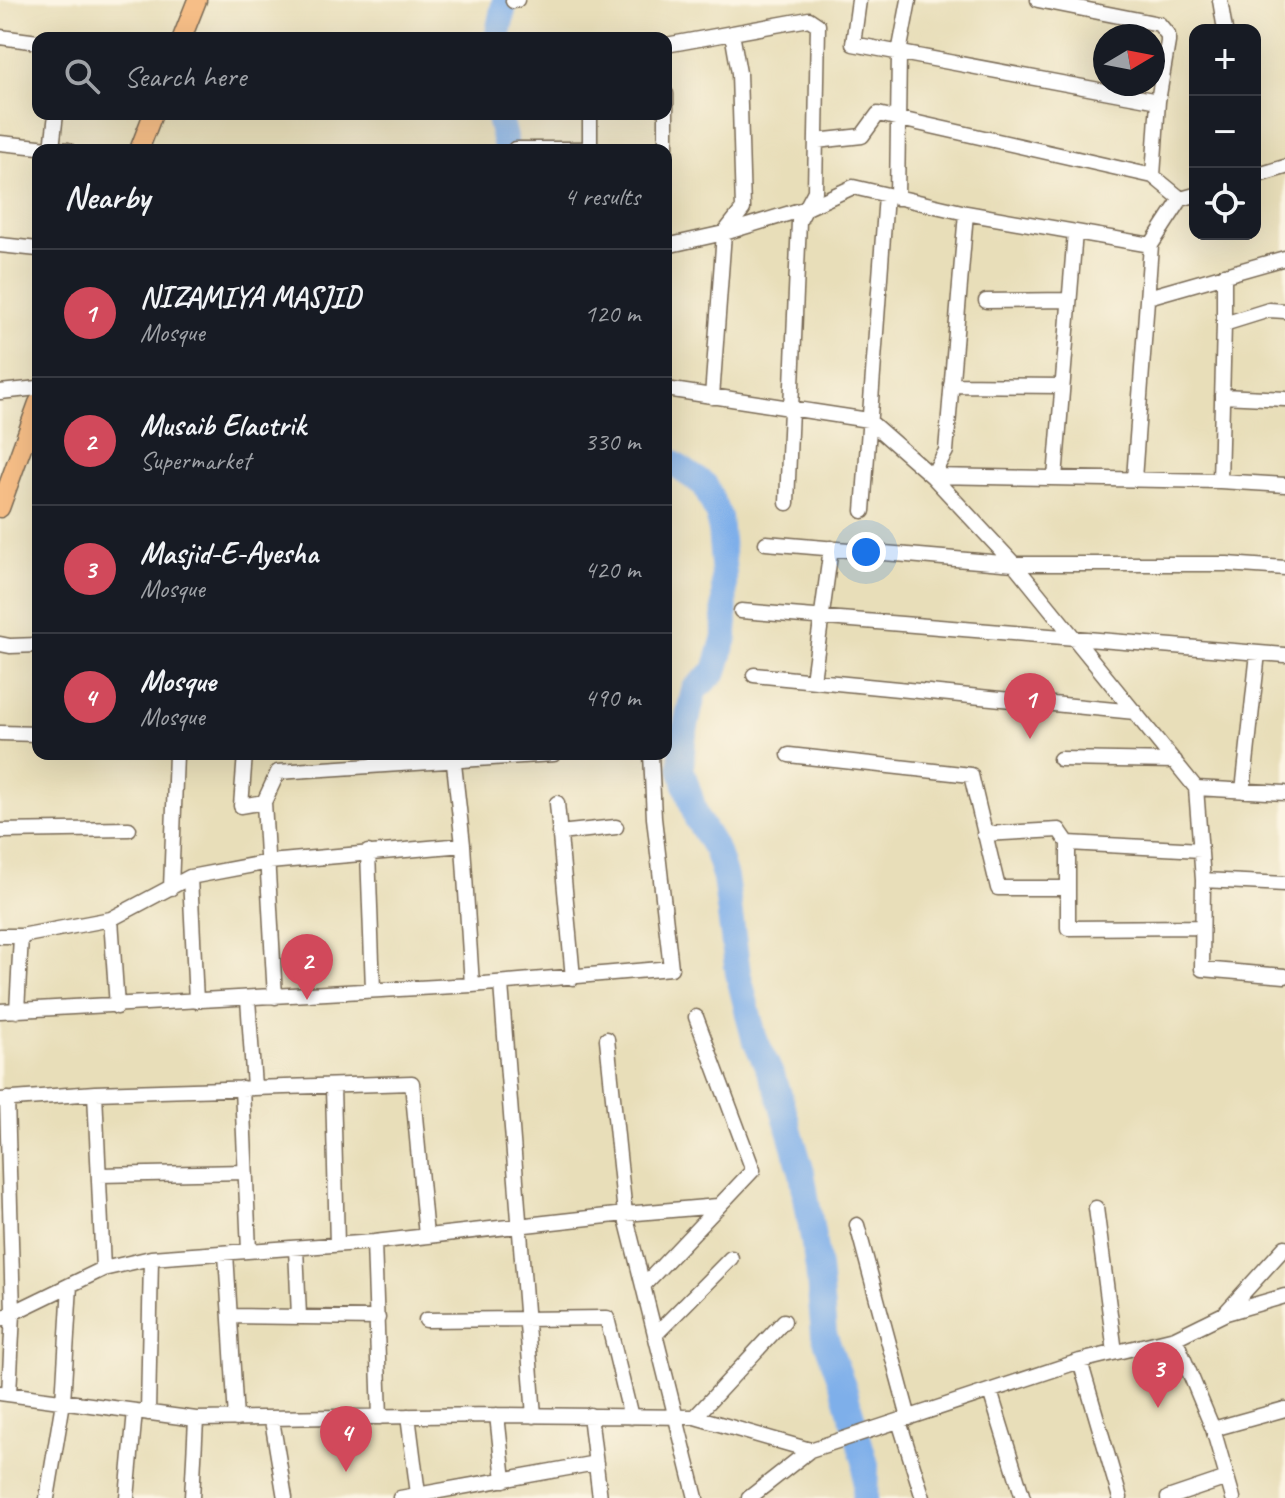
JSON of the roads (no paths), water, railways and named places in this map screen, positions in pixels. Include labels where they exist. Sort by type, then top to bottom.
[{"type":"main road","points":[[184,32],[197,0]]},
{"type":"main road","points":[[141,144],[151,120]]},
{"type":"main road","points":[[0,508],[32,420]]},
{"type":"street","points":[[859,0],[853,44],[1158,101]]},
{"type":"street","points":[[863,511],[868,420],[892,196],[899,53],[909,0]]},
{"type":"street","points":[[1038,0],[1159,24],[1164,28],[1168,42],[1158,101],[1153,176]]},
{"type":"street","points":[[1220,0],[1224,24]]},
{"type":"street","points":[[672,44],[809,19],[818,25],[815,191],[799,221],[787,503]]},
{"type":"street","points":[[712,397],[724,233],[743,209],[739,73],[732,33]]},
{"type":"street","points":[[0,37],[32,41]]},
{"type":"street","points":[[816,141],[862,136],[878,114],[1153,176],[1188,197],[1151,245],[1134,479]]},
{"type":"street","points":[[52,144],[55,120]]},
{"type":"street","points":[[590,120],[590,144]]},
{"type":"street","points":[[666,120],[666,144]]},
{"type":"street","points":[[0,143],[32,146]]},
{"type":"street","points":[[1261,174],[1285,167]]},
{"type":"street","points":[[672,245],[807,208],[853,187],[966,213],[1151,245]]},
{"type":"street","points":[[932,476],[946,451],[966,213]]},
{"type":"street","points":[[1055,478],[1075,232]]},
{"type":"street","points":[[0,245],[32,248]]},
{"type":"street","points":[[1148,297],[1285,258]]},
{"type":"street","points":[[1220,481],[1224,275]]},
{"type":"street","points":[[986,301],[1069,300]]},
{"type":"street","points":[[1224,324],[1269,310],[1285,311]]},
{"type":"street","points":[[951,385],[1062,386]]},
{"type":"street","points":[[0,392],[32,389]]},
{"type":"street","points":[[672,390],[868,420],[932,476],[1014,564],[1077,638],[1196,788],[1203,880],[1202,969],[1285,976]]},
{"type":"street","points":[[1222,396],[1285,399]]},
{"type":"street","points":[[932,476],[1285,485]]},
{"type":"street","points":[[766,543],[1014,564],[1227,564],[1285,568]]},
{"type":"street","points":[[813,680],[831,548]]},
{"type":"street","points":[[741,611],[1285,655]]},
{"type":"street","points":[[0,644],[32,645]]},
{"type":"street","points":[[1243,791],[1258,653]]},
{"type":"street","points":[[754,675],[1135,712]]},
{"type":"street","points":[[0,733],[32,734]]},
{"type":"street","points":[[789,755],[971,775],[998,888],[1068,888]]},
{"type":"street","points":[[1060,759],[1175,761]]},
{"type":"street","points":[[171,888],[176,760]]},
{"type":"street","points":[[245,760],[241,806],[264,802]]},
{"type":"street","points":[[275,997],[264,802],[278,772],[428,760]]},
{"type":"street","points":[[453,760],[463,845],[472,985]]},
{"type":"street","points":[[0,1011],[501,984],[671,968],[654,818],[651,760]]},
{"type":"street","points":[[1196,788],[1285,793]]},
{"type":"street","points":[[557,803],[573,978]]},
{"type":"street","points":[[559,833],[616,827]]},
{"type":"street","points":[[0,831],[129,829]]},
{"type":"street","points":[[984,834],[1059,830],[1068,843],[1068,928],[1201,927]]},
{"type":"street","points":[[1068,843],[1201,850]]},
{"type":"street","points":[[0,936],[21,936],[111,919],[190,877],[269,862],[463,845]]},
{"type":"street","points":[[368,852],[373,989]]},
{"type":"street","points":[[190,877],[196,1001]]},
{"type":"street","points":[[1203,880],[1285,884]]},
{"type":"street","points":[[111,919],[117,1007]]},
{"type":"street","points":[[17,1011],[21,936]]},
{"type":"street","points":[[501,984],[534,1416]]},
{"type":"street","points":[[248,999],[245,1172],[249,1251]]},
{"type":"street","points":[[643,1286],[753,1170],[696,1017]]},
{"type":"street","points":[[607,1039],[625,1214],[696,1498]]},
{"type":"street","points":[[426,1236],[412,1083],[95,1093],[4,1100],[4,1394],[196,1419],[497,1415],[695,1417],[810,1450]]},
{"type":"street","points":[[333,1087],[337,1245]]},
{"type":"street","points":[[95,1093],[103,1269]]},
{"type":"street","points":[[99,1175],[245,1172]]},
{"type":"street","points":[[6,1316],[103,1269],[151,1258],[374,1242],[718,1206]]},
{"type":"street","points":[[1096,1208],[1115,1352]]},
{"type":"street","points":[[857,1225],[923,1498]]},
{"type":"street","points":[[374,1242],[380,1417]]},
{"type":"street","points":[[1226,1313],[1285,1247]]},
{"type":"street","points":[[296,1248],[299,1316]]},
{"type":"street","points":[[226,1253],[236,1419]]},
{"type":"street","points":[[127,1498],[142,1412],[151,1258]]},
{"type":"street","points":[[655,1335],[731,1258]]},
{"type":"street","points":[[47,1498],[63,1402],[70,1285]]},
{"type":"street","points":[[749,1498],[810,1450],[1080,1361],[1175,1338],[1226,1313],[1285,1296]]},
{"type":"street","points":[[230,1316],[378,1318]]},
{"type":"street","points":[[426,1320],[607,1318],[631,1417]]},
{"type":"street","points":[[695,1417],[784,1321]]},
{"type":"street","points":[[1175,1338],[1213,1429],[1233,1498]]},
{"type":"street","points":[[1080,1361],[1120,1498]]},
{"type":"street","points":[[990,1391],[1023,1498]]},
{"type":"street","points":[[1213,1429],[1285,1409]]},
{"type":"street","points":[[497,1415],[504,1480]]},
{"type":"street","points":[[590,1415],[600,1498]]},
{"type":"street","points":[[408,1416],[418,1494]]},
{"type":"street","points":[[192,1498],[196,1419]]},
{"type":"street","points":[[272,1420],[285,1498]]},
{"type":"street","points":[[400,1498],[596,1463]]},
{"type":"street","points":[[1168,1498],[1227,1478]]},
{"type":"waterway","points":[[498,32],[505,0]]},
{"type":"waterway","points":[[500,120],[506,144]]},
{"type":"waterway","points":[[672,463],[705,485],[719,517],[724,575],[725,637],[715,671],[694,690],[683,739],[681,768],[697,819],[716,850],[725,878],[738,973],[754,1037],[777,1088],[802,1173],[818,1268],[824,1334],[866,1465],[865,1498]]},
{"type":"place","name":"NIZAMIYA MASJID","points":[[1030,739]]},
{"type":"place","name":"Musaib Elactrik","points":[[307,1000]]},
{"type":"place","name":"Masjid-E-Ayesha","points":[[1158,1408]]},
{"type":"place","name":"Mosque","points":[[346,1472]]}]
